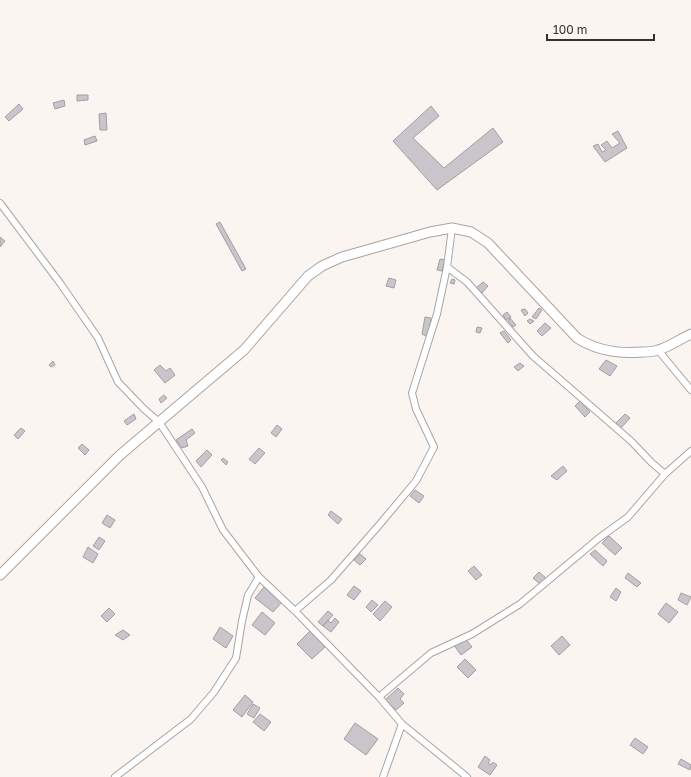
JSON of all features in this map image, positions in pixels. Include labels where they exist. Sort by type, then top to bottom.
[{"type":"main road","points":[[0,574],[120,455],[244,350],[308,276],[322,266],[342,257],[430,232],[452,228],[472,232],[488,242],[577,338],[588,345],[610,352],[630,353],[658,350],[691,334]]},
{"type":"street","points":[[0,203],[60,283],[98,338],[118,382],[159,422],[202,487],[223,530],[259,577],[295,611],[379,697],[402,724],[467,777]]},
{"type":"street","points":[[295,611],[331,580],[380,524],[416,481],[434,447],[416,410],[412,393],[437,314],[447,267],[452,228]]},
{"type":"street","points":[[447,267],[467,282],[533,356],[631,441],[652,464],[665,474]]},
{"type":"street","points":[[658,350],[691,390]]},
{"type":"street","points":[[379,697],[431,653],[472,634],[520,604],[599,538],[628,517],[665,474],[691,451]]},
{"type":"street","points":[[115,777],[191,718],[214,692],[236,658],[248,595],[259,577]]},
{"type":"street","points":[[383,777],[402,724]]},
{"type":"building","points":[[77,95],[88,95],[88,100],[77,101]]},
{"type":"building","points":[[64,100],[65,106],[55,109],[53,103]]},
{"type":"building","points":[[19,104],[23,109],[9,121],[5,117]]},
{"type":"building","points":[[431,106],[439,116],[413,138],[444,168],[493,128],[503,142],[437,190],[393,141]]},
{"type":"building","points":[[106,113],[107,130],[100,130],[99,114]]},
{"type":"building","points":[[618,131],[627,148],[605,162],[593,146],[598,144],[602,152],[606,150],[601,145],[607,141],[612,148],[620,143],[612,134]]},
{"type":"building","points":[[95,136],[97,141],[85,145],[84,140]]},
{"type":"building","points":[[220,222],[246,269],[242,271],[216,224]]},
{"type":"building","points":[[0,237],[5,241],[0,247]]},
{"type":"building","points":[[440,259],[445,260],[442,271],[437,270]]},
{"type":"building","points":[[389,278],[396,280],[394,288],[386,286]]},
{"type":"building","points":[[452,279],[455,280],[454,284],[450,283]]},
{"type":"building","points":[[483,282],[488,286],[482,293],[476,288]]},
{"type":"building","points":[[539,308],[542,310],[536,319],[532,317]]},
{"type":"building","points":[[525,309],[528,313],[525,316],[521,310]]},
{"type":"building","points":[[507,312],[511,317],[506,320],[503,315]]},
{"type":"building","points":[[425,317],[431,318],[428,337],[422,334]]},
{"type":"building","points":[[510,318],[516,325],[513,327],[508,321]]},
{"type":"building","points":[[530,319],[534,321],[530,324],[527,321]]},
{"type":"building","points":[[545,323],[551,328],[542,336],[537,331]]},
{"type":"building","points":[[477,327],[482,328],[480,333],[476,332]]},
{"type":"building","points":[[504,331],[511,340],[508,343],[500,333]]},
{"type":"building","points":[[606,360],[617,366],[610,376],[599,369]]},
{"type":"building","points":[[53,361],[55,365],[51,367],[49,365]]},
{"type":"building","points":[[520,363],[524,366],[518,371],[514,367]]},
{"type":"building","points":[[160,365],[166,371],[170,368],[175,375],[165,383],[154,370]]},
{"type":"building","points":[[164,395],[167,398],[161,403],[159,399]]},
{"type":"building","points":[[580,401],[590,412],[585,417],[575,406]]},
{"type":"building","points":[[134,414],[136,419],[127,425],[124,421]]},
{"type":"building","points":[[625,414],[630,418],[621,428],[616,423]]},
{"type":"building","points":[[277,425],[282,429],[276,437],[271,433]]},
{"type":"building","points":[[21,428],[25,431],[18,439],[14,435]]},
{"type":"building","points":[[192,429],[195,433],[186,440],[188,446],[182,448],[176,440]]},
{"type":"building","points":[[82,444],[89,450],[85,455],[78,448]]},
{"type":"building","points":[[259,448],[265,453],[255,464],[249,459]]},
{"type":"building","points":[[207,450],[212,455],[201,467],[196,461]]},
{"type":"building","points":[[223,458],[228,462],[226,465],[221,460]]},
{"type":"building","points":[[563,466],[567,471],[557,480],[551,476]]},
{"type":"building","points":[[415,490],[424,496],[419,503],[410,496]]},
{"type":"building","points":[[331,511],[342,519],[338,524],[328,515]]},
{"type":"building","points":[[107,515],[115,520],[110,528],[102,523]]},
{"type":"building","points":[[609,536],[622,548],[615,555],[602,543]]},
{"type":"building","points":[[99,537],[105,541],[99,550],[93,546]]},
{"type":"building","points":[[88,547],[98,554],[93,563],[83,557]]},
{"type":"building","points":[[595,550],[607,561],[603,566],[590,554]]},
{"type":"building","points":[[360,554],[366,559],[360,565],[354,560]]},
{"type":"building","points":[[474,566],[482,575],[476,580],[468,571]]},
{"type":"building","points":[[539,572],[546,578],[540,584],[533,578]]},
{"type":"building","points":[[628,573],[641,583],[637,587],[625,578]]},
{"type":"building","points":[[354,586],[361,591],[354,600],[347,595]]},
{"type":"building","points":[[264,587],[282,602],[273,612],[255,598]]},
{"type":"building","points":[[616,588],[621,592],[616,601],[610,597]]},
{"type":"building","points":[[681,593],[691,597],[687,605],[678,600]]},
{"type":"building","points":[[372,600],[378,605],[371,612],[366,607]]},
{"type":"building","points":[[385,601],[392,607],[380,621],[373,614]]},
{"type":"building","points":[[666,603],[678,612],[669,623],[658,614]]},
{"type":"building","points":[[109,608],[115,614],[107,622],[101,616]]},
{"type":"building","points":[[328,611],[333,615],[323,626],[318,622]]},
{"type":"building","points":[[262,612],[275,623],[265,635],[252,625]]},
{"type":"building","points":[[335,618],[339,622],[331,632],[323,626],[328,620],[331,623]]},
{"type":"building","points":[[220,627],[233,636],[226,648],[213,639]]},
{"type":"building","points":[[123,630],[130,635],[123,640],[115,635]]},
{"type":"building","points":[[310,631],[325,647],[312,659],[297,644]]},
{"type":"building","points":[[562,636],[570,645],[559,655],[551,646]]},
{"type":"building","points":[[465,638],[472,647],[461,655],[454,645]]},
{"type":"building","points":[[465,659],[476,670],[468,678],[457,667]]},
{"type":"building","points":[[398,688],[404,694],[400,699],[404,703],[396,710],[385,700]]},
{"type":"building","points":[[245,695],[253,702],[242,717],[233,710]]},
{"type":"building","points":[[253,704],[260,708],[254,718],[247,714]]},
{"type":"building","points":[[260,714],[271,722],[264,731],[253,722]]},
{"type":"building","points":[[355,723],[378,739],[366,755],[344,739]]},
{"type":"building","points":[[635,738],[648,747],[643,754],[630,745]]},
{"type":"building","points":[[485,756],[490,760],[488,763],[491,765],[493,762],[497,765],[490,775],[478,767]]},
{"type":"building","points":[[681,759],[691,765],[690,770],[678,764]]}]
